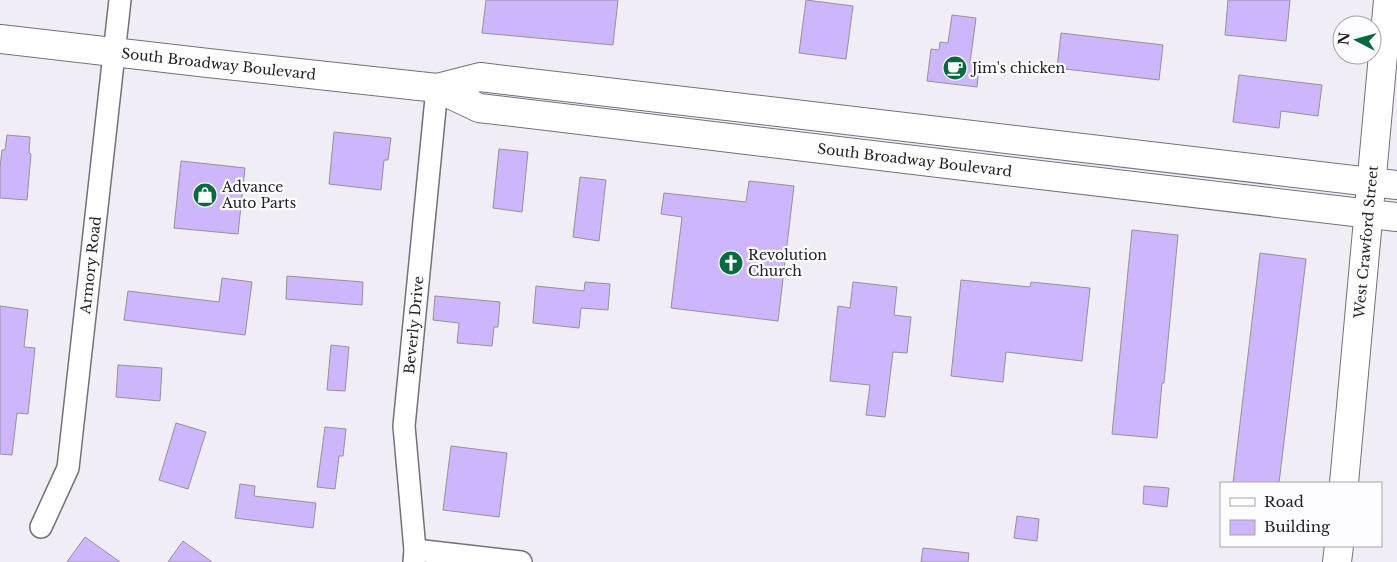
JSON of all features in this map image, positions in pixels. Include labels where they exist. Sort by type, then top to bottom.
[{"type":"main road","name":"West Crawford Street","points":[[1344,482],[1369,214],[1385,183],[1388,0]]},
{"type":"main road","name":"South Broadway Boulevard","points":[[0,39],[437,88],[479,108],[1397,217]]},
{"type":"main road","name":"South Broadway Boulevard","points":[[437,88],[480,77],[1385,183]]},
{"type":"main road","points":[[1337,562],[1339,547]]},
{"type":"street","name":"Armory Road","points":[[41,526],[68,468],[120,0]]},
{"type":"street","name":"Beverly Drive","points":[[414,556],[404,426],[437,88]]},
{"type":"street","points":[[414,556],[522,562]]},
{"type":"building","points":[[486,0],[618,0],[613,45],[482,33]]},
{"type":"building","points":[[806,0],[853,6],[846,59],[799,53]]},
{"type":"building","points":[[1228,0],[1290,0],[1286,41],[1225,35]]},
{"type":"building","points":[[952,15],[976,18],[970,63],[979,65],[977,87],[927,81],[931,49],[939,50],[940,42],[948,43]]},
{"type":"building","points":[[1061,33],[1163,45],[1159,80],[1057,68]]},
{"type":"building","points":[[1239,75],[1322,85],[1318,116],[1281,111],[1279,128],[1233,122]]},
{"type":"building","points":[[334,132],[391,138],[388,160],[384,160],[381,190],[329,184]]},
{"type":"building","points":[[7,135],[30,137],[29,153],[31,154],[27,200],[0,198],[0,167],[2,150],[5,150]]},
{"type":"building","points":[[499,149],[528,152],[522,212],[493,208]]},
{"type":"building","points":[[181,161],[245,168],[238,234],[174,228]]},
{"type":"building","points":[[580,177],[606,180],[599,241],[573,237]]},
{"type":"building","name":"Revolution Church","points":[[749,181],[794,186],[778,321],[671,308],[682,217],[661,214],[664,193],[746,202]]},
{"type":"building","points":[[1132,230],[1178,235],[1157,438],[1112,434]]},
{"type":"building","points":[[1260,253],[1306,259],[1279,482],[1233,482]]},
{"type":"building","points":[[287,276],[363,282],[362,305],[286,299]]},
{"type":"building","points":[[222,278],[252,282],[245,335],[124,320],[128,291],[219,302]]},
{"type":"building","points":[[961,280],[1030,287],[1031,282],[1090,288],[1082,361],[1006,352],[1003,382],[951,376]]},
{"type":"building","points":[[585,282],[610,284],[608,310],[581,308],[579,328],[533,323],[536,286],[584,291]]},
{"type":"building","points":[[853,282],[897,287],[894,315],[911,317],[907,353],[893,352],[885,417],[866,415],[870,385],[830,381],[838,306],[850,308]]},
{"type":"building","points":[[435,296],[500,302],[498,327],[494,327],[492,346],[457,343],[459,323],[433,320]]},
{"type":"building","points":[[0,306],[28,310],[24,347],[35,348],[28,414],[17,413],[12,455],[0,454]]},
{"type":"building","points":[[331,345],[349,347],[345,391],[327,390]]},
{"type":"building","points":[[118,365],[162,368],[160,401],[116,397]]},
{"type":"building","points":[[176,423],[206,432],[188,489],[159,480]]},
{"type":"building","points":[[325,427],[346,429],[343,456],[339,456],[335,489],[317,487]]},
{"type":"building","points":[[451,446],[507,453],[499,517],[443,510]]},
{"type":"building","points":[[240,484],[255,486],[254,496],[316,503],[313,528],[235,518]]},
{"type":"building","points":[[1144,486],[1169,488],[1167,507],[1143,504]]},
{"type":"building","points":[[1017,516],[1039,519],[1037,541],[1014,538]]},
{"type":"building","points":[[85,537],[120,562],[67,562]]},
{"type":"building","points":[[183,541],[212,562],[168,562]]},
{"type":"building","points":[[923,548],[969,553],[968,562],[921,562]]},
{"type":"place","name":"Jim's chicken","points":[[955,68]]},
{"type":"place","name":"Advance Auto Parts","points":[[205,195]]},
{"type":"place","name":"Revolution Church","points":[[731,263]]}]
